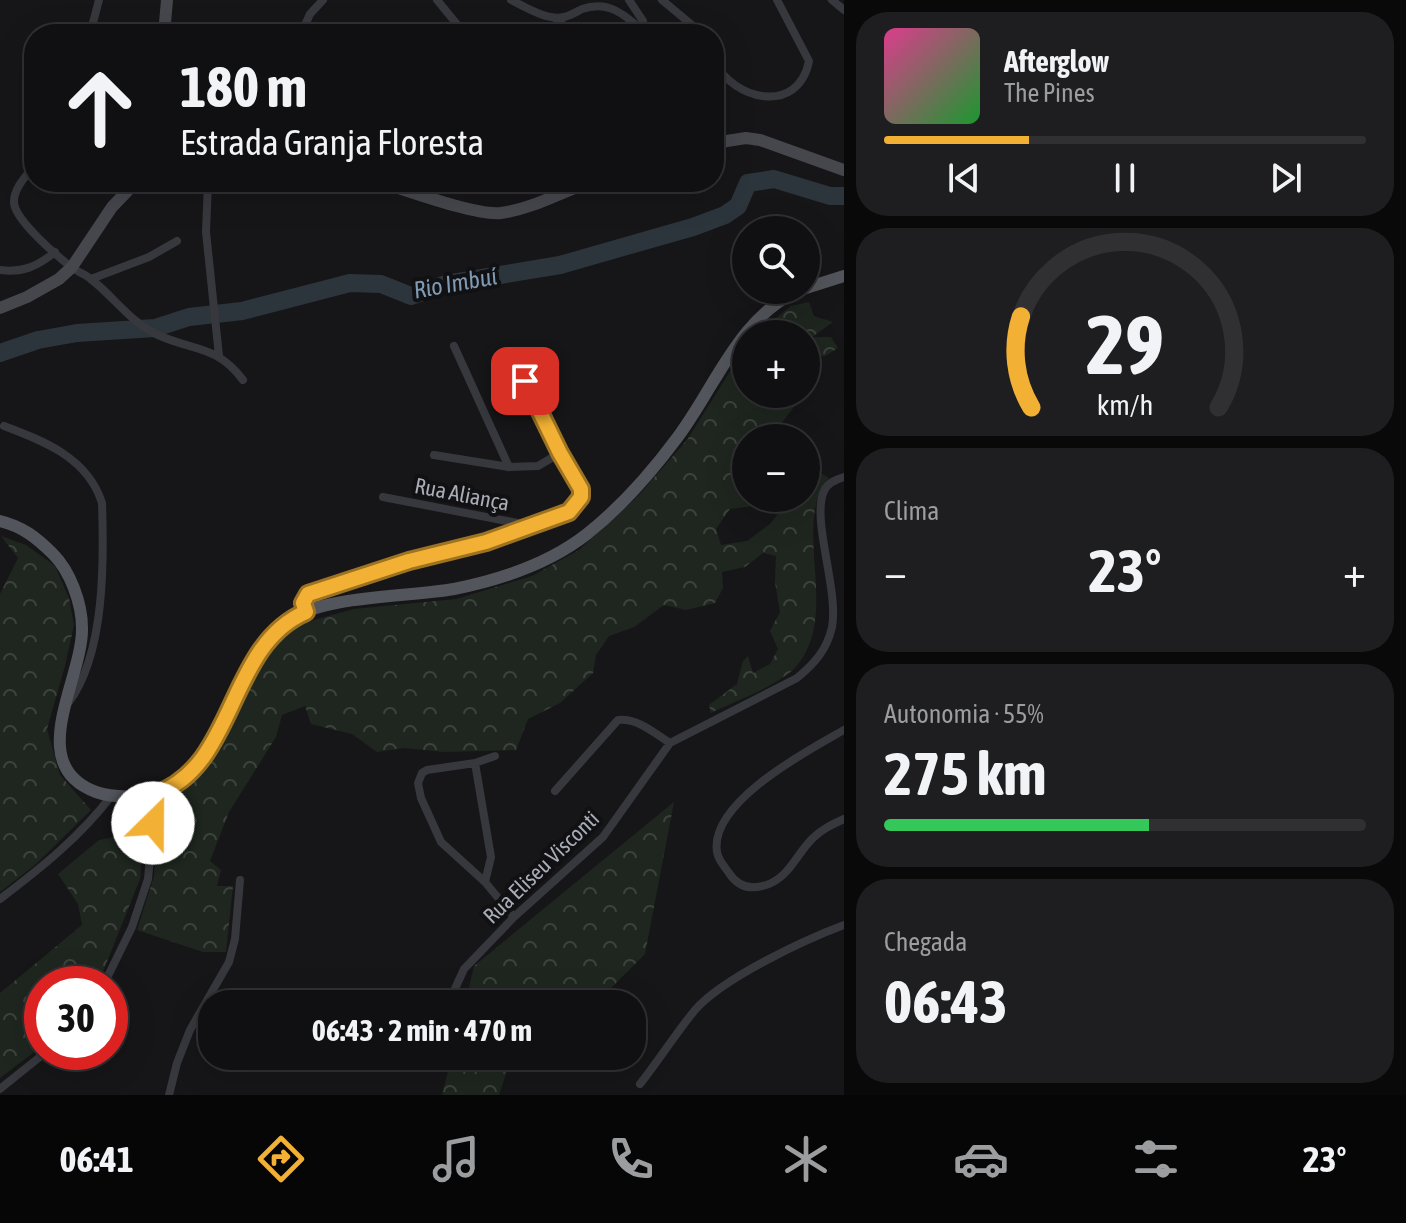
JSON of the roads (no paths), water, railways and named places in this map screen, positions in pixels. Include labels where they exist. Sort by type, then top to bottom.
[{"type":"main road","points":[[820,284],[844,276]]},
{"type":"main road","points":[[0,521],[17,526],[38,539],[60,561],[76,595],[82,628],[79,658],[59,728],[59,746],[65,767],[84,786],[112,795],[156,794],[182,782],[201,761],[266,641],[290,619],[346,602],[454,589],[517,571],[552,557],[585,536],[642,481],[678,437],[755,323],[778,304]]},
{"type":"street","points":[[93,24],[99,0]]},
{"type":"street","points":[[165,24],[167,0]]},
{"type":"street","points":[[306,24],[323,0]]},
{"type":"street","points":[[437,0],[457,24]]},
{"type":"street","points":[[511,0],[549,16],[563,18]]},
{"type":"street","points":[[629,0],[643,24]]},
{"type":"street","points":[[662,0],[691,24]]},
{"type":"street","points":[[724,75],[728,81],[770,98],[784,96],[804,79],[809,61],[777,0]]},
{"type":"street","points":[[832,0],[844,10]]},
{"type":"street","points":[[557,24],[584,8],[599,5],[623,13],[635,24]]},
{"type":"street","points":[[724,141],[746,138],[760,140],[844,170]]},
{"type":"street","points":[[24,178],[15,196],[14,206],[22,221],[55,252],[91,279],[137,323],[158,335],[219,356],[231,364],[243,380]]},
{"type":"street","points":[[0,308],[59,279],[72,267],[112,207],[126,192]]},
{"type":"street","points":[[208,192],[206,232],[219,356]]},
{"type":"street","points":[[414,192],[473,209],[500,213],[564,192]]},
{"type":"street","points":[[91,279],[149,257],[177,241]]},
{"type":"street","points":[[0,270],[22,270],[39,264],[55,252]]},
{"type":"street","points":[[454,346],[509,467]]},
{"type":"street","points":[[306,612],[303,603],[308,594],[534,526],[569,512],[581,497],[581,489],[525,381]]},
{"type":"street","points":[[4,426],[65,453],[97,486],[102,503],[102,565],[92,643],[82,684],[64,709]]},
{"type":"street","points":[[434,455],[509,467],[538,466],[560,453]]},
{"type":"street","name":"Rua Eliseu Visconti","points":[[454,990],[464,969],[514,917],[603,837],[670,743],[797,678],[814,664],[831,630],[834,609],[821,509],[823,493],[826,487],[844,477]]},
{"type":"street","name":"Rua Aliança","points":[[383,497],[534,526]]},
{"type":"street","points":[[555,791],[618,720],[628,719],[642,724],[670,743]]},
{"type":"street","points":[[844,730],[765,778],[745,795],[722,828],[717,855],[733,879],[748,888],[765,885],[779,879],[811,839],[844,819]]},
{"type":"street","points":[[495,756],[475,763],[427,770],[422,773],[418,783],[427,815],[441,842],[485,882],[514,917]]},
{"type":"street","points":[[475,763],[491,857],[485,882]]},
{"type":"street","points":[[113,966],[132,927],[148,879],[156,794]]},
{"type":"street","points":[[0,899],[67,845],[112,795]]},
{"type":"street","points":[[169,1095],[190,1030],[229,962],[235,939],[240,880]]},
{"type":"street","points":[[640,1084],[696,1008],[711,996],[775,956],[844,925]]},
{"type":"street","points":[[8,1095],[0,1089],[24,1070]]},
{"type":"waterway","name":"Rio Imbuí","points":[[0,353],[38,340],[77,333],[155,328],[189,317],[242,311],[350,283],[381,284],[411,296],[446,284],[560,265],[725,215],[738,206],[748,183],[774,179],[830,196],[844,196]]}]
